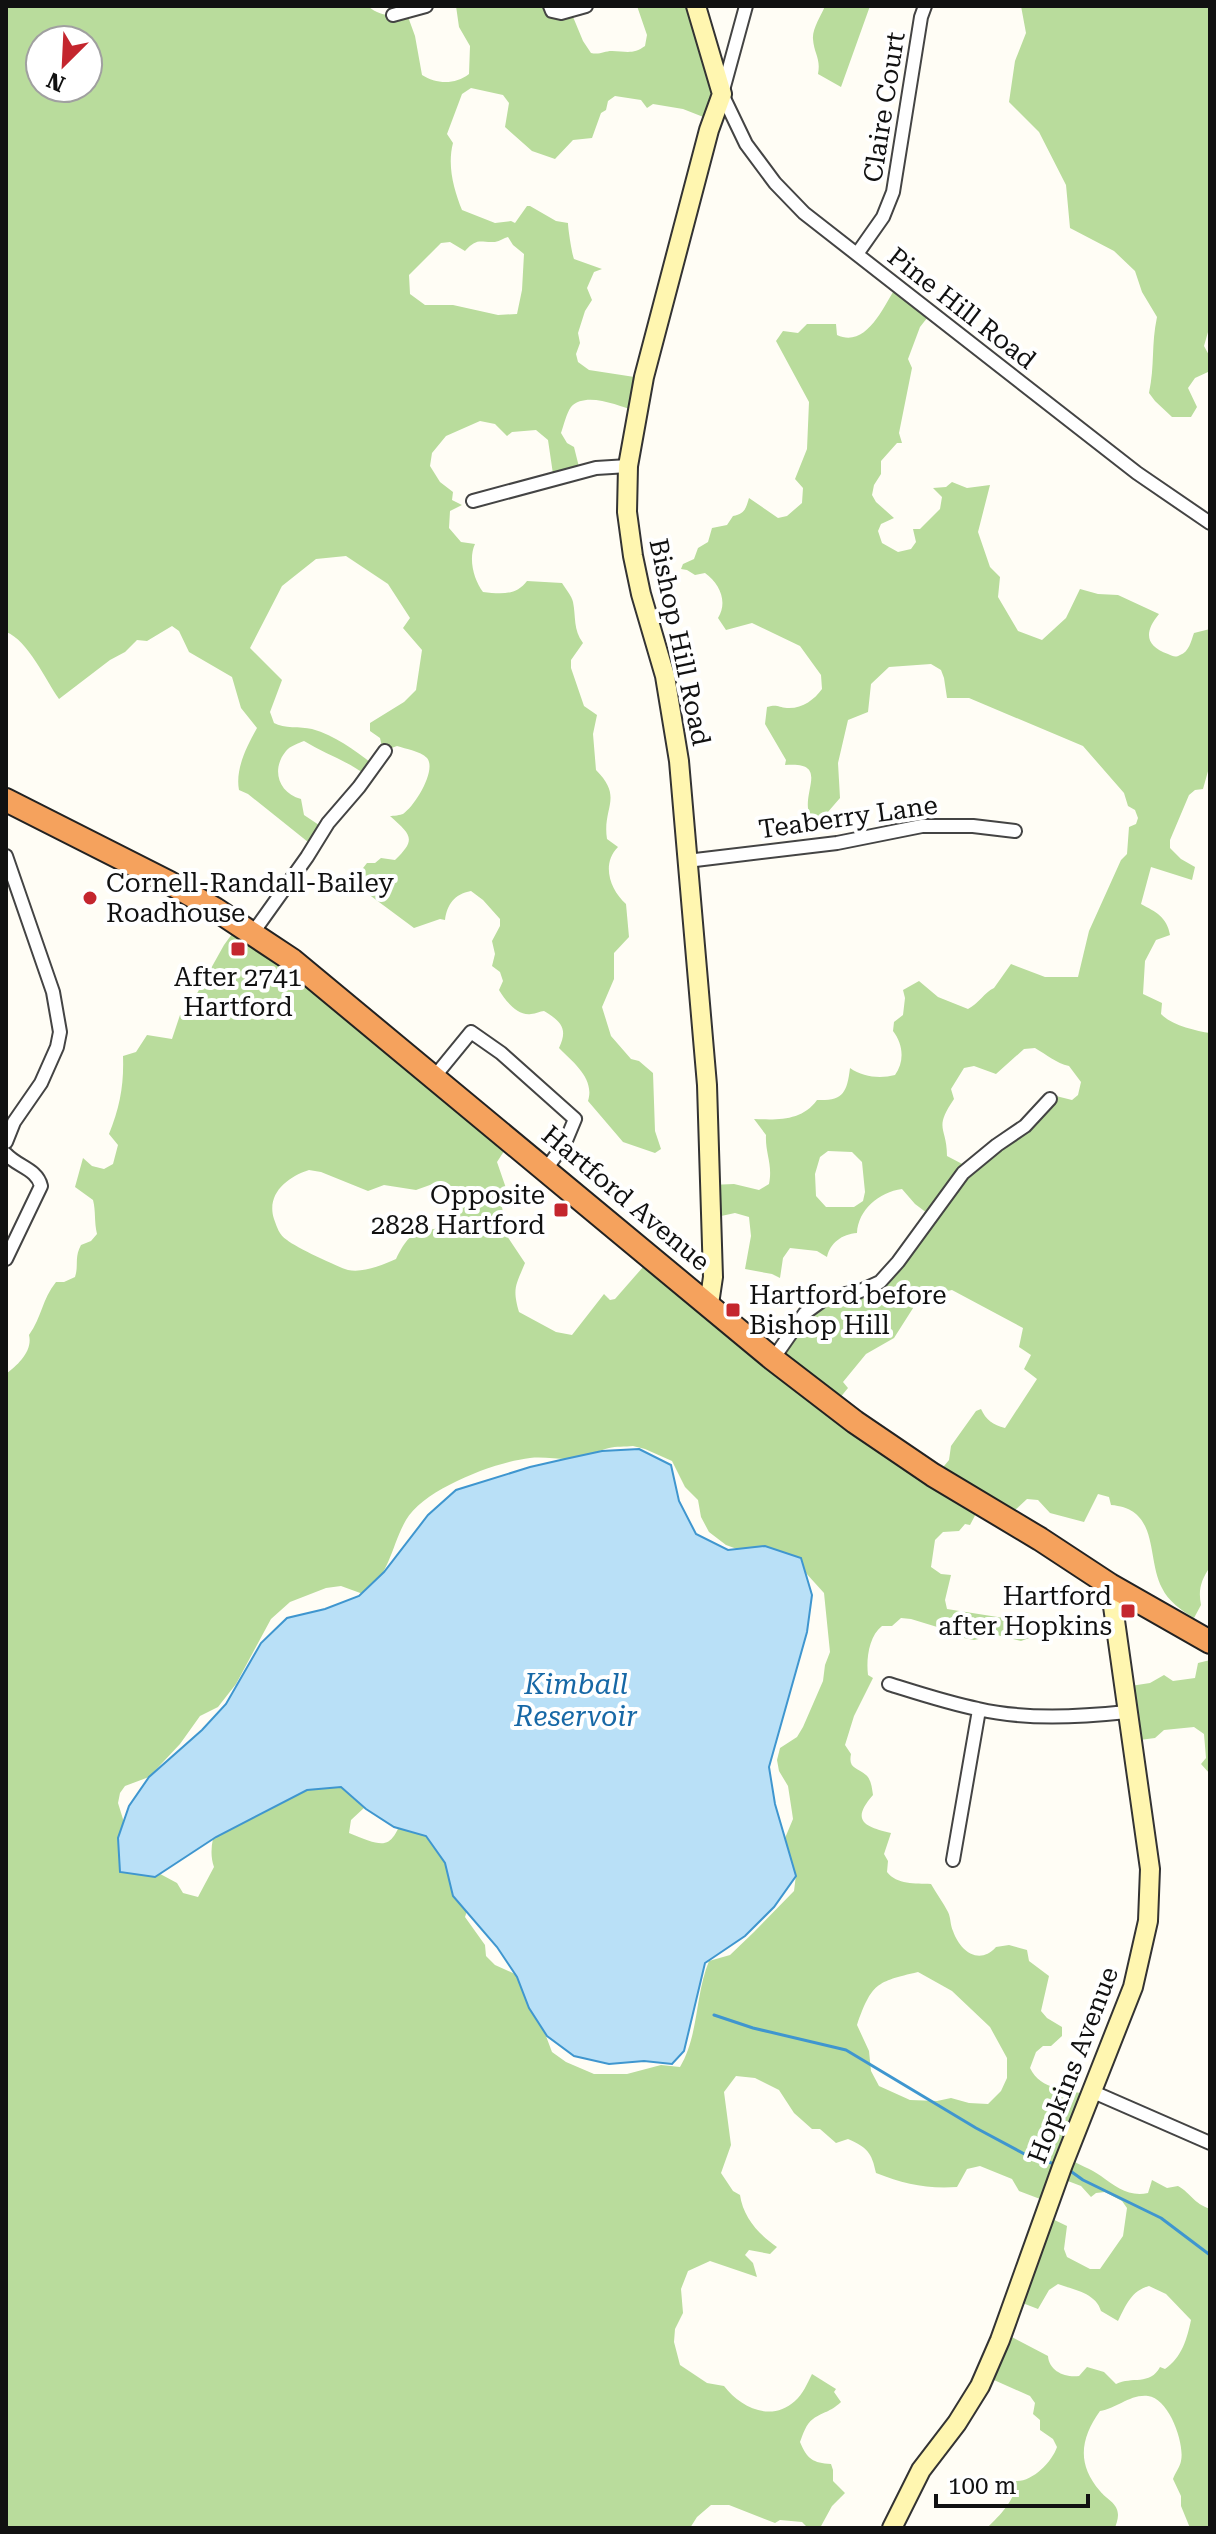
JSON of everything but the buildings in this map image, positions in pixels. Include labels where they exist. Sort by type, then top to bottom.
[{"type":"highway","name":"Hartford Avenue","points":[[6,800],[168,882],[292,960],[773,1359],[855,1422],[1110,1585],[1210,1642]]},
{"type":"street","points":[[393,15],[426,6]]},
{"type":"street","points":[[550,6],[552,11],[561,13],[586,6]]},
{"type":"street","points":[[696,6],[722,94]]},
{"type":"street","points":[[722,94],[746,6]]},
{"type":"street","name":"Claire Court","points":[[857,254],[883,217],[893,192],[925,6]]},
{"type":"street","name":"Pine Hill Road","points":[[722,94],[746,144],[775,183],[804,213],[1137,473],[1210,523]]},
{"type":"street","name":"Bishop Hill Road","points":[[709,1304],[713,1277],[708,1099],[679,761],[665,676],[633,556],[627,512],[628,466],[644,377],[709,130],[722,94]]},
{"type":"street","points":[[473,501],[596,468],[628,466]]},
{"type":"street","points":[[252,934],[328,823],[385,751]]},
{"type":"street","name":"Teaberry Lane","points":[[687,861],[837,843],[922,826],[973,826],[1015,831]]},
{"type":"street","points":[[6,856],[58,1010],[60,1032],[57,1047],[41,1083],[14,1122],[6,1142]]},
{"type":"street","points":[[435,1076],[471,1032],[501,1053],[575,1119],[565,1143],[546,1169]]},
{"type":"street","points":[[773,1359],[805,1313],[827,1297],[858,1292],[880,1282],[963,1173],[1025,1126],[1050,1099]]},
{"type":"street","points":[[6,1154],[17,1164],[34,1172],[41,1186],[6,1259]]},
{"type":"street","name":"Hopkins Avenue","points":[[892,2528],[921,2470],[957,2423],[980,2386],[1133,1987],[1148,1921],[1150,1869],[1110,1585]]},
{"type":"street","points":[[889,1684],[979,1710],[1087,1716],[1127,1712]]},
{"type":"street","points":[[953,1860],[979,1710]]},
{"type":"street","points":[[1091,2091],[1210,2143]]},
{"type":"green space","points":[[6,6],[368,6],[382,14],[407,14],[415,36],[422,75],[446,82],[469,74],[470,46],[459,27],[456,6],[549,6],[571,12],[583,41],[591,53],[597,54],[633,52],[645,46],[647,35],[637,6],[695,6],[722,94],[711,120],[683,109],[653,104],[647,108],[641,100],[615,96],[601,113],[592,138],[573,140],[555,159],[532,151],[505,127],[509,103],[503,95],[471,88],[462,94],[447,134],[453,143],[452,178],[462,210],[495,223],[515,223],[530,206],[556,221],[568,223],[574,259],[602,269],[594,272],[587,288],[592,300],[578,333],[578,362],[589,370],[641,378],[636,411],[593,400],[577,402],[571,407],[561,433],[567,443],[574,447],[580,471],[553,474],[548,440],[536,430],[512,432],[507,436],[495,424],[480,421],[446,436],[432,453],[430,466],[440,482],[453,492],[452,500],[462,505],[450,511],[449,528],[461,542],[475,544],[473,569],[483,592],[513,592],[527,581],[562,583],[572,600],[576,628],[583,643],[571,660],[571,668],[584,706],[597,715],[593,734],[596,770],[609,788],[607,839],[618,847],[610,861],[610,877],[616,892],[626,904],[629,937],[614,953],[614,979],[602,1007],[611,1036],[631,1059],[639,1061],[653,1073],[655,1131],[661,1149],[655,1153],[623,1142],[588,1101],[586,1079],[559,1048],[562,1026],[544,1011],[531,1014],[521,1012],[499,990],[503,981],[500,972],[492,966],[495,954],[492,941],[500,919],[483,900],[471,891],[465,892],[452,901],[445,920],[414,928],[352,882],[367,863],[375,863],[381,858],[395,860],[406,847],[409,842],[407,833],[390,816],[408,810],[419,796],[429,771],[427,758],[397,746],[383,751],[380,738],[370,731],[370,723],[404,702],[416,690],[422,650],[403,628],[410,618],[388,584],[346,556],[316,559],[282,586],[250,648],[282,680],[270,712],[274,723],[321,732],[374,765],[367,776],[304,741],[286,751],[279,765],[279,780],[287,792],[301,799],[304,815],[322,827],[313,846],[239,790],[240,766],[257,728],[241,708],[232,677],[189,652],[179,631],[172,626],[147,641],[137,640],[59,699],[29,652],[6,632]],"holes":[[[508,237],[524,254],[517,314],[498,315],[453,305],[425,305],[410,294],[409,275],[441,243],[450,242],[465,251],[476,242],[495,242]]]},
{"type":"green space","points":[[825,6],[870,6],[841,87],[818,74],[813,35]]},
{"type":"green space","points":[[1021,6],[1210,6],[1210,325],[1204,346],[1210,357],[1208,372],[1195,378],[1188,388],[1197,407],[1191,417],[1172,417],[1149,393],[1157,317],[1142,292],[1135,271],[1114,251],[1070,228],[1066,185],[1039,132],[1009,102],[1015,61],[1026,33]]},
{"type":"green space","points":[[896,287],[931,313],[920,327],[908,359],[912,368],[899,433],[902,443],[897,443],[881,461],[881,474],[874,485],[872,495],[876,502],[894,518],[881,524],[878,531],[882,543],[898,552],[911,549],[916,542],[913,529],[920,529],[940,509],[942,497],[933,488],[946,487],[952,482],[967,488],[990,485],[978,532],[990,567],[1000,577],[998,597],[1018,631],[1042,640],[1066,618],[1080,589],[1118,595],[1159,614],[1149,638],[1160,651],[1173,656],[1186,651],[1194,633],[1210,629],[1210,764],[1203,789],[1189,795],[1170,840],[1170,848],[1195,867],[1192,880],[1151,867],[1141,904],[1163,919],[1170,935],[1156,940],[1145,961],[1143,994],[1162,1003],[1161,1014],[1171,1021],[1210,1033],[1210,1567],[1201,1585],[1201,1605],[1194,1618],[1168,1597],[1157,1576],[1144,1525],[1127,1508],[1111,1505],[1109,1497],[1098,1494],[1084,1522],[1050,1513],[1038,1500],[1027,1499],[1013,1512],[980,1506],[970,1525],[965,1524],[959,1531],[943,1532],[935,1540],[931,1567],[941,1574],[951,1575],[945,1600],[947,1609],[1035,1623],[1038,1625],[1032,1627],[1032,1637],[1021,1641],[997,1635],[974,1640],[901,1618],[892,1626],[882,1626],[871,1642],[868,1655],[868,1675],[873,1678],[854,1716],[845,1745],[851,1754],[852,1765],[866,1775],[871,1784],[873,1795],[862,1811],[864,1822],[891,1833],[884,1854],[888,1861],[887,1872],[901,1881],[931,1884],[948,1912],[960,1945],[971,1954],[983,1955],[996,1947],[1009,1945],[1027,1950],[1029,1961],[1049,1976],[1041,2011],[1062,2027],[1062,2036],[1051,2046],[1043,2046],[1036,2052],[1030,2068],[1048,2085],[1089,2095],[1066,2158],[1129,2192],[1148,2193],[1152,2180],[1167,2188],[1178,2186],[1210,2209],[1210,2528],[1190,2528],[1173,2479],[1182,2453],[1178,2433],[1163,2405],[1156,2399],[1141,2396],[1100,2411],[1085,2441],[1087,2470],[1092,2481],[1114,2504],[1118,2519],[1115,2528],[987,2528],[1010,2501],[1016,2481],[1041,2470],[1057,2447],[1053,2439],[1040,2430],[1040,2420],[1033,2414],[1035,2403],[1030,2396],[985,2376],[1004,2333],[1048,2356],[1051,2366],[1063,2375],[1079,2376],[1087,2367],[1104,2372],[1116,2384],[1151,2377],[1160,2367],[1165,2369],[1176,2359],[1183,2347],[1191,2320],[1166,2294],[1149,2286],[1133,2295],[1118,2321],[1101,2311],[1089,2296],[1058,2284],[1049,2290],[1038,2309],[1015,2300],[1044,2215],[1067,2226],[1064,2249],[1067,2257],[1090,2269],[1100,2269],[1123,2236],[1127,2208],[1122,2201],[1105,2192],[1091,2197],[1081,2186],[1060,2178],[1048,2202],[1019,2191],[1012,2179],[980,2166],[967,2169],[957,2187],[915,2185],[896,2180],[876,2173],[873,2160],[860,2145],[848,2139],[836,2143],[820,2129],[812,2129],[794,2113],[779,2090],[755,2078],[736,2076],[724,2092],[731,2145],[721,2173],[733,2191],[740,2195],[753,2225],[777,2247],[770,2254],[749,2250],[745,2255],[753,2263],[757,2277],[710,2261],[688,2271],[681,2289],[683,2313],[675,2329],[674,2342],[680,2365],[707,2383],[724,2386],[738,2400],[756,2410],[786,2408],[800,2395],[812,2374],[836,2389],[834,2392],[841,2402],[811,2421],[800,2442],[811,2459],[831,2464],[833,2481],[845,2493],[832,2506],[820,2528],[808,2528],[802,2522],[780,2520],[775,2523],[729,2505],[711,2505],[690,2528],[6,2528],[6,1374],[27,1352],[29,1335],[51,1288],[56,1282],[75,1277],[81,1245],[97,1234],[93,1200],[75,1187],[83,1158],[92,1166],[104,1169],[113,1164],[118,1145],[109,1134],[120,1096],[123,1056],[136,1052],[147,1035],[172,1039],[180,1015],[185,1015],[224,945],[240,923],[510,1142],[497,1162],[507,1191],[502,1207],[507,1236],[525,1263],[516,1287],[519,1312],[556,1332],[572,1335],[604,1294],[610,1300],[615,1299],[650,1259],[768,1356],[806,1312],[879,1283],[931,1216],[902,1189],[885,1194],[871,1204],[861,1217],[857,1233],[838,1240],[827,1257],[817,1251],[790,1248],[783,1258],[780,1278],[745,1269],[751,1236],[749,1217],[735,1213],[712,1218],[710,1185],[734,1184],[759,1190],[769,1184],[766,1135],[754,1119],[797,1116],[817,1100],[838,1097],[845,1089],[850,1068],[872,1076],[895,1075],[902,1053],[893,1031],[894,1022],[903,1015],[903,990],[919,981],[938,997],[968,1009],[994,988],[1011,964],[1045,977],[1078,977],[1089,931],[1121,860],[1127,854],[1129,827],[1136,824],[1138,818],[1135,810],[1128,806],[1124,793],[1083,746],[969,698],[947,698],[941,670],[931,664],[889,667],[871,684],[868,712],[848,720],[838,763],[840,798],[821,820],[809,813],[811,773],[799,765],[785,765],[786,760],[765,724],[767,707],[798,707],[815,697],[822,689],[821,675],[800,646],[752,623],[726,630],[718,618],[722,600],[715,582],[705,573],[695,575],[681,569],[683,564],[694,559],[698,548],[708,542],[712,528],[727,525],[733,516],[744,510],[749,498],[778,518],[787,516],[802,503],[803,488],[795,479],[807,449],[809,402],[776,341],[783,331],[798,333],[807,324],[836,324],[837,335],[847,338],[857,336],[873,323]],"holes":[[[1035,1048],[1069,1066],[1081,1082],[1078,1095],[1072,1100],[1056,1096],[1050,1099],[968,1167],[947,1156],[944,1117],[954,1099],[951,1089],[964,1068],[974,1066],[996,1074],[1024,1049]],[[828,1151],[852,1152],[862,1162],[863,1201],[854,1207],[826,1207],[816,1196],[815,1174],[820,1157]],[[309,1170],[321,1172],[368,1191],[384,1185],[416,1190],[441,1181],[447,1186],[459,1210],[455,1221],[414,1234],[396,1259],[367,1269],[348,1270],[298,1247],[280,1233],[274,1219],[273,1202],[280,1188],[293,1177]],[[952,1290],[1023,1328],[1019,1347],[1031,1355],[1024,1369],[1037,1379],[1005,1428],[990,1422],[981,1409],[976,1411],[951,1446],[949,1460],[935,1477],[834,1405],[848,1388],[843,1382],[866,1354],[894,1338],[915,1305],[929,1295]],[[633,1446],[672,1461],[685,1487],[698,1500],[701,1517],[709,1532],[737,1549],[795,1561],[824,1593],[830,1652],[823,1681],[803,1727],[797,1737],[780,1748],[777,1760],[779,1771],[788,1786],[793,1819],[780,1850],[788,1874],[796,1875],[794,1891],[730,1955],[709,1961],[691,2042],[680,2067],[661,2065],[627,2074],[594,2074],[552,2052],[526,1983],[495,1965],[486,1956],[485,1945],[465,1917],[469,1905],[421,1817],[406,1809],[392,1839],[386,1842],[372,1842],[349,1833],[351,1820],[365,1807],[322,1767],[227,1800],[212,1841],[214,1867],[198,1897],[183,1893],[177,1883],[136,1861],[118,1803],[120,1793],[125,1786],[149,1777],[180,1744],[200,1716],[218,1707],[236,1684],[271,1619],[290,1602],[326,1588],[341,1586],[363,1594],[385,1570],[401,1530],[415,1509],[462,1479],[515,1461],[573,1459],[609,1448]],[[918,1972],[952,1991],[990,2027],[1007,2058],[1007,2078],[1001,2091],[988,2104],[951,2098],[910,2100],[879,2086],[871,2071],[869,2051],[857,2025],[872,1992],[877,1986]]]},
{"type":"green space","points":[[1210,1660],[1210,1774],[1201,1764],[1206,1758],[1204,1734],[1194,1727],[1164,1730],[1155,1738],[1132,1741],[1124,1687],[1150,1683],[1164,1675],[1173,1681],[1195,1678],[1198,1663]]},
{"type":"water","name":"Kimball Reservoir","points":[[639,1449],[671,1465],[679,1501],[696,1534],[728,1550],[765,1546],[801,1558],[812,1595],[807,1632],[769,1767],[775,1804],[796,1876],[774,1907],[745,1936],[705,1963],[684,2051],[672,2064],[644,2061],[609,2064],[574,2056],[547,2036],[529,2008],[517,1977],[497,1947],[453,1896],[445,1863],[426,1836],[394,1827],[366,1809],[341,1787],[307,1790],[216,1837],[155,1877],[120,1872],[118,1838],[129,1806],[149,1777],[226,1704],[261,1643],[287,1618],[325,1609],[359,1596],[384,1572],[428,1515],[456,1490],[565,1459],[602,1451]]},
{"type":"waterway","points":[[714,2015],[753,2028],[846,2050],[976,2128],[1030,2157],[1055,2164]]},
{"type":"waterway","points":[[1069,2170],[1161,2218],[1210,2255]]},
{"type":"place","name":"Cornell-Randall-Bailey Roadhouse","points":[[90,898]]},
{"type":"place","name":"After 2741 Hartford","points":[[238,949]]},
{"type":"place","name":"Opposite 2828 Hartford","points":[[561,1210]]},
{"type":"place","name":"Hartford before Bishop Hill","points":[[733,1310]]},
{"type":"place","name":"Hartford after Hopkins","points":[[1128,1611]]}]
